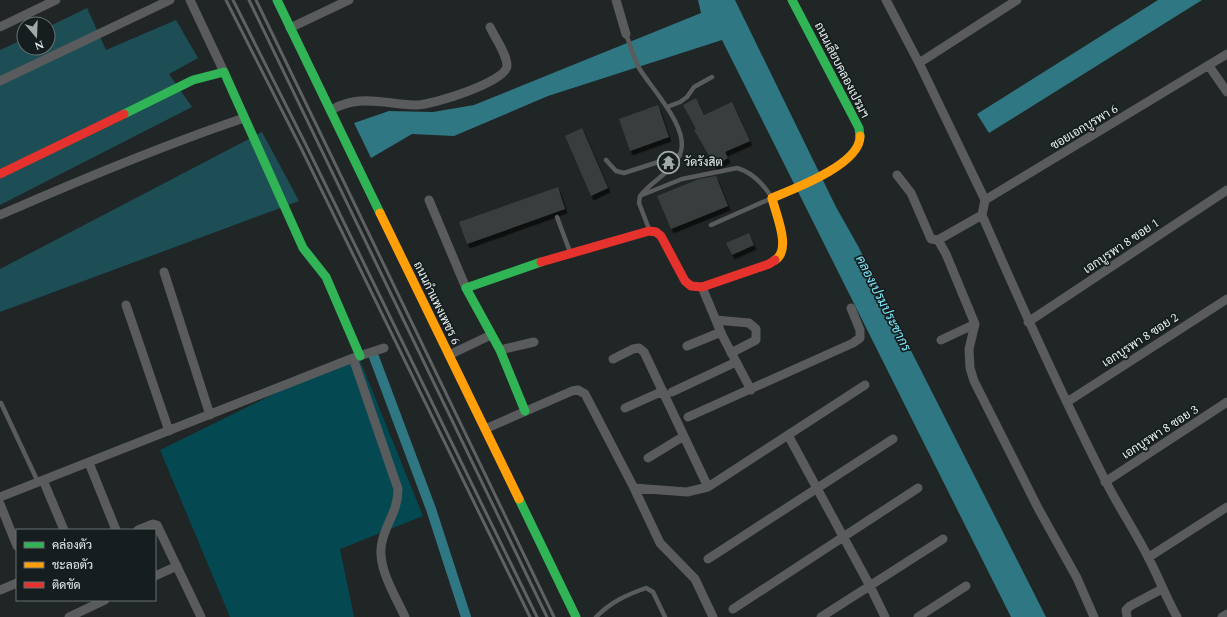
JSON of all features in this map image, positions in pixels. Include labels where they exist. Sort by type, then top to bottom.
[{"type":"street","points":[[0,26],[56,0]]},
{"type":"street","points":[[0,81],[170,0]]},
{"type":"street","points":[[190,0],[303,248],[326,277],[357,357],[398,490],[398,502],[382,541],[381,555],[384,569],[404,617]]},
{"type":"street","name":"ถนนกำแพงเพชร 6","points":[[277,0],[576,617]]},
{"type":"street","points":[[290,28],[349,0]]},
{"type":"street","points":[[616,0],[626,34]]},
{"type":"street","name":"ถนนเลียบคลองเปรมฯ","points":[[772,198],[831,170],[854,152],[860,144],[859,128],[792,0]]},
{"type":"street","points":[[886,0],[919,63],[985,200],[982,215],[1028,322],[1105,482],[1149,557],[1162,590],[1177,617]]},
{"type":"street","points":[[919,63],[1017,0]]},
{"type":"street","points":[[330,110],[353,102],[419,105],[445,99],[495,80],[505,72],[507,66],[504,55],[490,27]]},
{"type":"street","name":"ซอยเอกบูรพา 6","points":[[985,200],[1227,54]]},
{"type":"street","points":[[1209,66],[1227,92]]},
{"type":"street","points":[[0,174],[193,80],[224,72]]},
{"type":"street","points":[[0,215],[159,149],[244,118]]},
{"type":"street","points":[[897,175],[911,193],[931,239],[938,240],[982,215]]},
{"type":"street","name":"เอกบูรพา 8 ซอย 1","points":[[1028,322],[1227,190]]},
{"type":"street","points":[[466,288],[570,252],[649,231],[656,232],[661,236],[685,281],[691,286],[702,287],[769,264],[780,257],[784,246],[772,198]]},
{"type":"street","points":[[429,200],[466,288],[500,350],[526,411]]},
{"type":"street","points":[[938,240],[946,254],[975,324],[969,349],[970,368],[974,381],[1038,508],[1077,578],[1094,617]]},
{"type":"street","points":[[164,272],[210,415]]},
{"type":"street","points":[[702,287],[721,332],[751,390]]},
{"type":"street","name":"เอกบูรพา 8 ซอย 2","points":[[1067,402],[1227,299]]},
{"type":"street","points":[[126,305],[169,431]]},
{"type":"street","points":[[688,417],[751,390],[860,338],[860,330],[851,308]]},
{"type":"street","points":[[716,320],[749,323],[756,329],[756,340],[731,353]]},
{"type":"street","points":[[941,340],[975,324]]},
{"type":"street","points":[[687,346],[721,332]]},
{"type":"street","points":[[449,355],[491,335]]},
{"type":"street","points":[[500,350],[534,342]]},
{"type":"street","points":[[0,497],[357,357],[384,348]]},
{"type":"street","points":[[613,360],[633,349],[639,348],[644,352],[667,391],[684,436],[708,487]]},
{"type":"street","points":[[625,408],[736,362]]},
{"type":"street","points":[[634,488],[687,492],[708,487],[865,385]]},
{"type":"street","points":[[485,429],[572,391],[578,390],[585,394],[634,488],[660,543],[695,579],[713,617]]},
{"type":"street","name":"เอกบูรพา 8 ซอย 3","points":[[1105,482],[1227,402]]},
{"type":"street","points":[[788,435],[870,586],[885,617]]},
{"type":"street","points":[[648,458],[684,436]]},
{"type":"street","points":[[708,559],[893,439]]},
{"type":"street","points":[[89,463],[116,529]]},
{"type":"street","points":[[41,481],[64,529]]},
{"type":"street","points":[[733,609],[918,488]]},
{"type":"street","points":[[0,504],[16,544]]},
{"type":"street","points":[[1149,557],[1227,507]]},
{"type":"street","points":[[140,529],[152,524],[157,525],[177,566],[197,616]]},
{"type":"street","points":[[821,617],[943,539]]},
{"type":"street","points":[[156,576],[177,566]]},
{"type":"street","points":[[0,590],[16,583]]},
{"type":"street","points":[[918,617],[966,586]]},
{"type":"street","points":[[1127,617],[1126,610],[1130,606],[1162,590]]},
{"type":"street","points":[[69,617],[103,601]]},
{"type":"street","points":[[1222,617],[1227,614]]},
{"type":"lane","points":[[626,34],[639,68],[667,107],[678,131],[682,148],[680,155],[669,169],[640,196],[639,203],[649,231]]},
{"type":"lane","points":[[667,107],[680,102],[686,97],[694,86],[712,77]]},
{"type":"lane","points":[[606,160],[616,172],[624,173],[680,155]]},
{"type":"lane","points":[[640,196],[682,179],[737,168],[744,170],[764,185],[772,198],[711,225]]},
{"type":"lane","points":[[557,217],[570,252]]},
{"type":"lane","points":[[1,403],[41,481]]},
{"type":"lane","points":[[596,617],[607,606],[620,598],[646,588],[653,592],[665,617]]},
{"type":"shaded area","points":[[87,8],[106,50],[176,20],[198,58],[169,74],[192,107],[0,205],[0,50],[16,43],[16,56],[56,56],[56,23]]},
{"type":"shaded area","points":[[262,132],[299,201],[0,312],[0,269]]},
{"type":"shaded area","points":[[357,353],[423,516],[340,549],[354,617],[230,617],[160,450]]},
{"type":"water","name":"คลองเปรมประชากร","points":[[698,0],[735,0],[836,207],[858,246],[1046,617],[1011,617],[722,40],[548,96],[454,136],[412,134],[371,158],[354,123],[389,111],[433,112],[474,105],[701,13]]},
{"type":"water","points":[[1158,0],[1202,0],[989,133],[977,114]]},
{"type":"building","points":[[696,98],[704,115],[732,102],[750,141],[725,152],[728,158],[715,166],[694,130],[696,129],[683,105]]},
{"type":"building","points":[[658,105],[669,137],[630,151],[619,119]]},
{"type":"building","points":[[582,128],[608,188],[591,196],[565,136]]},
{"type":"building","points":[[716,176],[728,206],[671,229],[657,196],[699,179]]},
{"type":"building","points":[[558,187],[565,209],[467,244],[459,222]]},
{"type":"building","points":[[749,233],[754,245],[732,255],[726,243]]},
{"type":"waterway","points":[[374,357],[431,509],[466,617]]},
{"type":"railway","points":[[226,0],[301,148],[530,617]]},
{"type":"railway","points":[[233,0],[306,145],[537,617]]},
{"type":"railway","points":[[249,0],[547,617]]},
{"type":"railway","points":[[256,0],[554,617]]},
{"type":"traffic: fast","points":[[277,0],[380,213]]},
{"type":"traffic: fast","points":[[792,0],[859,128],[860,136]]},
{"type":"traffic: fast","points":[[124,114],[193,80],[224,72],[303,248],[326,277],[360,356]]},
{"type":"traffic: fast","points":[[525,411],[500,350],[466,288],[541,262]]},
{"type":"traffic: fast","points":[[519,499],[576,617]]},
{"type":"traffic: slow","points":[[775,260],[780,255],[783,240],[772,198],[810,182],[838,166],[850,156],[857,146],[860,136]]},
{"type":"traffic: slow","points":[[380,213],[519,499]]},
{"type":"traffic: jam","points":[[0,174],[124,114]]},
{"type":"traffic: jam","points":[[541,262],[649,231],[656,232],[661,236],[685,281],[691,286],[702,287],[769,264],[775,260]]},
{"type":"place","name":"วัดรังสิต","points":[[668,162]]}]
